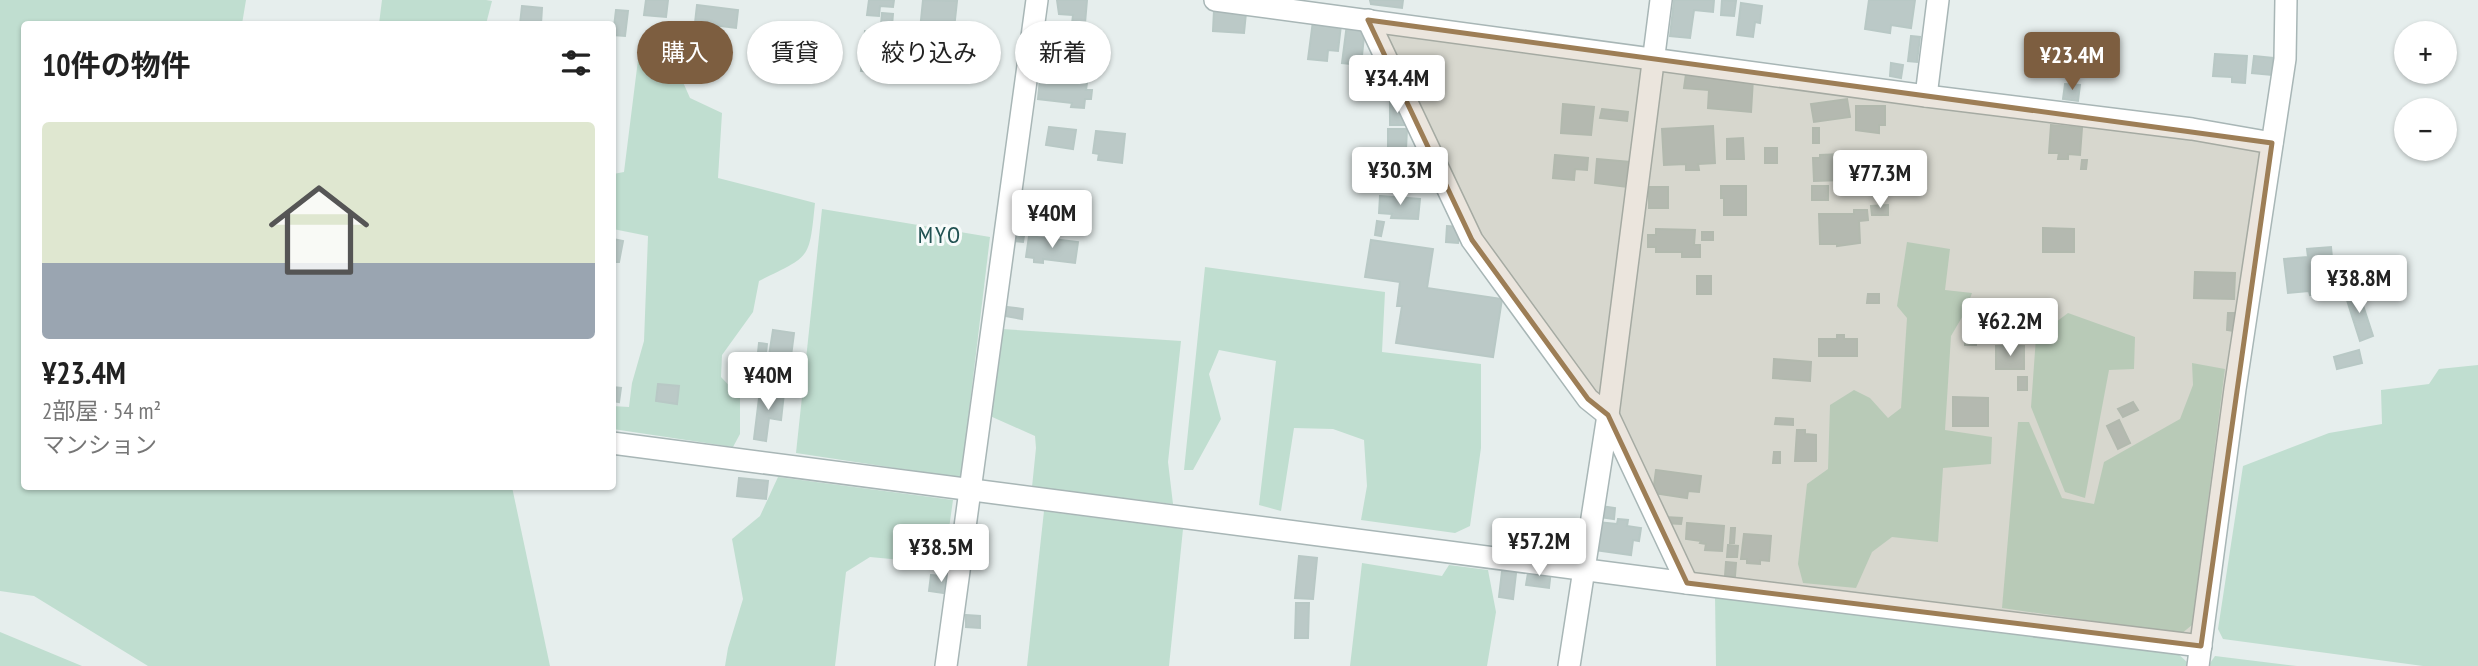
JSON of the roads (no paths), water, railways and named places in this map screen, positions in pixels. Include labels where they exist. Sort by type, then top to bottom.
[{"type":"street","points":[[946,666],[1037,0]]},
{"type":"street","points":[[1215,0],[1926,96],[2192,129],[2272,143]]},
{"type":"street","points":[[1569,666],[1608,415],[1661,0]]},
{"type":"street","points":[[1926,96],[1938,0]]},
{"type":"street","points":[[616,444],[1583,568],[2199,656],[2233,402],[2285,58],[2286,0]]},
{"type":"street","points":[[1368,20],[1472,240],[1588,398],[1608,415],[1687,583]]},
{"type":"district","name":"MYO","points":[[940,234]]}]
